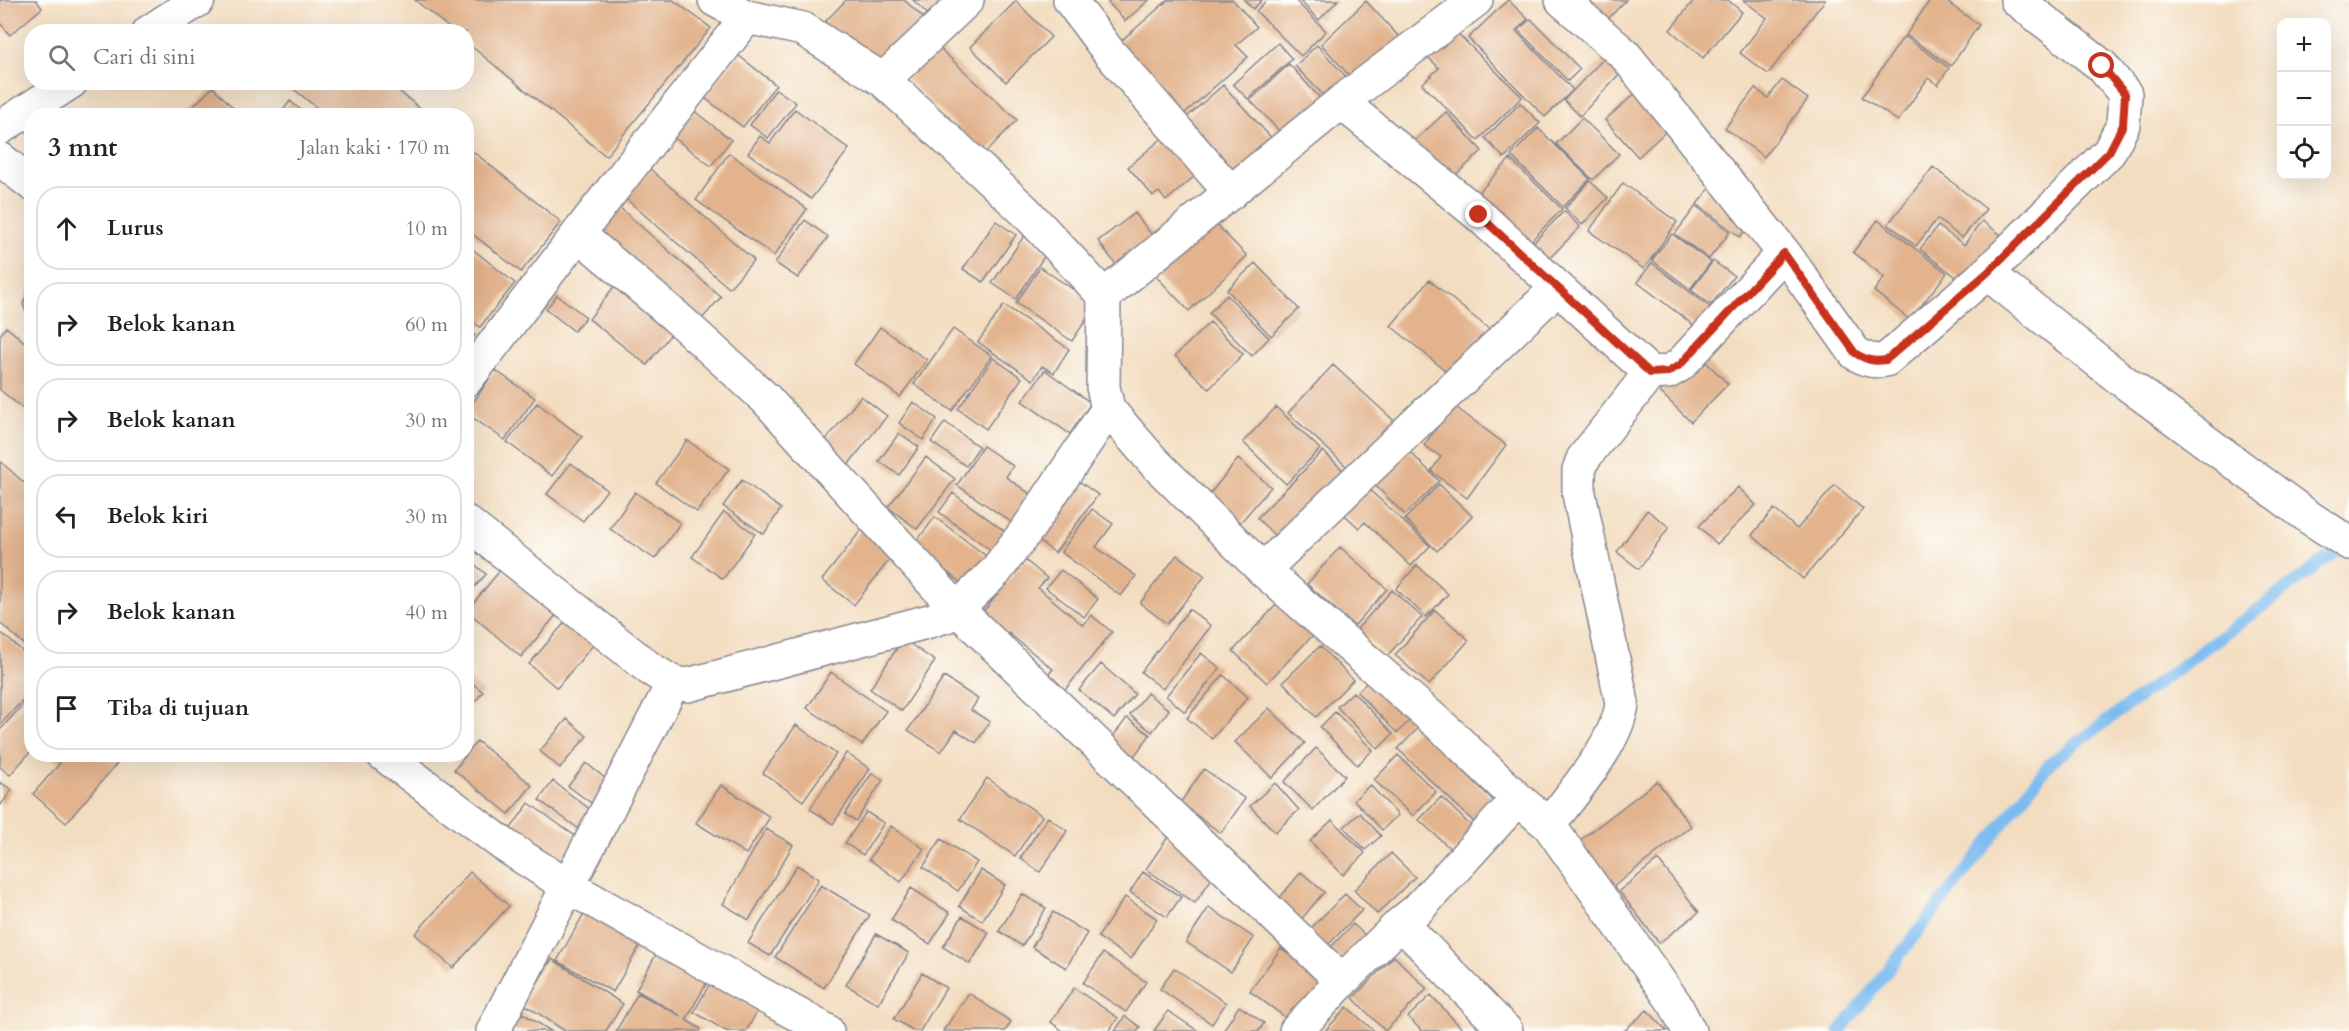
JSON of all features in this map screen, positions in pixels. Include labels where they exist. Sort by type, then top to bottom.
[{"type":"street","points":[[161,24],[198,0]]},
{"type":"street","points":[[715,0],[747,17],[803,29],[883,80],[1025,211],[1104,296],[1102,387],[1108,409],[1153,461],[1263,570],[1448,732],[1518,799],[1549,825],[1675,1004],[1689,1031]]},
{"type":"street","points":[[883,80],[968,0]]},
{"type":"street","points":[[1070,0],[1107,51],[1231,193]]},
{"type":"street","points":[[1104,296],[1341,102],[1476,0]]},
{"type":"street","points":[[1562,0],[1625,55],[1784,253],[1855,353],[1866,360],[1876,362],[1886,360],[1987,273],[2109,152],[2123,125],[2125,94],[2102,66],[2017,0]]},
{"type":"street","points":[[474,370],[747,17]]},
{"type":"street","points":[[30,108],[58,90]]},
{"type":"street","points":[[1341,102],[1479,215],[1650,373],[1668,372],[1680,365],[1784,253]]},
{"type":"street","points":[[0,128],[24,112]]},
{"type":"street","points":[[0,159],[24,178]]},
{"type":"street","points":[[578,234],[675,316],[766,399],[957,609],[1342,981]]},
{"type":"street","points":[[1987,273],[2123,381],[2310,518],[2349,543]]},
{"type":"street","points":[[1263,570],[1557,288]]},
{"type":"street","points":[[1549,825],[1609,741],[1621,718],[1622,710],[1612,644],[1578,494],[1579,470],[1590,448],[1650,373]]},
{"type":"street","points":[[474,528],[649,668],[673,683],[687,685],[946,616],[957,609],[995,572],[1029,527],[1108,409]]},
{"type":"street","points":[[494,1031],[673,683]]},
{"type":"street","points":[[394,762],[504,845],[569,886],[827,1031]]},
{"type":"street","points":[[1296,1031],[1342,981],[1417,910],[1518,799]]},
{"type":"street","points":[[1401,923],[1506,1031]]},
{"type":"building","points":[[0,0],[36,0],[42,8],[10,35],[0,23]]},
{"type":"building","points":[[415,0],[673,0],[711,28],[606,156],[474,49],[474,24],[444,24]]},
{"type":"building","points":[[846,0],[904,0],[925,19],[882,64],[822,25]]},
{"type":"building","points":[[913,0],[954,0],[935,21]]},
{"type":"building","points":[[1106,0],[1149,0],[1125,21]]},
{"type":"building","points":[[1168,0],[1233,0],[1257,27],[1236,45],[1248,57],[1176,121],[1112,49]]},
{"type":"building","points":[[1244,0],[1262,0],[1253,9]]},
{"type":"building","points":[[1267,0],[1295,0],[1326,31],[1301,56],[1256,11]]},
{"type":"building","points":[[1299,0],[1338,0],[1319,20]]},
{"type":"building","points":[[1508,0],[1528,19],[1516,31],[1573,90],[1545,117],[1468,38]]},
{"type":"building","points":[[1583,0],[1626,0],[1606,21]]},
{"type":"building","points":[[1694,0],[1728,0],[1742,12],[1703,58],[1670,30]]},
{"type":"building","points":[[1743,0],[1825,0],[1768,74],[1740,53],[1767,18]]},
{"type":"building","points":[[1930,0],[1944,0],[1979,25],[1951,66],[1906,35]]},
{"type":"building","points":[[1016,1],[1051,37],[1006,82],[970,47]]},
{"type":"building","points":[[1366,1],[1400,38],[1354,81],[1321,44]]},
{"type":"building","points":[[1531,19],[1580,69],[1568,81],[1518,30]]},
{"type":"building","points":[[1455,31],[1522,97],[1478,140],[1422,84],[1439,68],[1428,57]]},
{"type":"building","points":[[1904,36],[1949,68],[1938,85],[1928,78],[1898,121],[1862,97]]},
{"type":"building","points":[[1278,43],[1292,59],[1248,99],[1233,84]]},
{"type":"building","points":[[1317,45],[1347,78],[1326,98],[1295,66]]},
{"type":"building","points":[[937,46],[1017,120],[985,153],[907,79]]},
{"type":"building","points":[[1608,54],[1624,69],[1580,116],[1564,100]]},
{"type":"building","points":[[738,55],[776,85],[743,127],[705,98]]},
{"type":"building","points":[[1289,64],[1322,100],[1283,135],[1250,100]]},
{"type":"building","points":[[1782,80],[1808,99],[1764,157],[1725,128],[1755,88],[1768,98]]},
{"type":"building","points":[[1223,85],[1275,142],[1232,180],[1180,123]]},
{"type":"building","points":[[776,89],[796,103],[768,138],[750,125]]},
{"type":"building","points":[[210,90],[216,90],[233,108],[191,108]]},
{"type":"building","points":[[295,90],[398,90],[419,108],[317,108]]},
{"type":"building","points":[[1639,90],[1672,126],[1638,157],[1605,120]]},
{"type":"building","points":[[290,101],[298,108],[285,108]]},
{"type":"building","points":[[1520,103],[1540,123],[1504,158],[1485,138]]},
{"type":"building","points":[[795,109],[849,149],[811,199],[748,153],[760,136],[770,143]]},
{"type":"building","points":[[693,110],[731,140],[711,166],[673,137]]},
{"type":"building","points":[[1446,112],[1482,151],[1448,182],[1412,143]]},
{"type":"building","points":[[1582,118],[1619,154],[1593,180],[1556,144]]},
{"type":"building","points":[[1538,128],[1590,179],[1563,207],[1511,156]]},
{"type":"building","points":[[1172,130],[1205,167],[1166,201],[1159,192],[1153,196],[1128,167]]},
{"type":"building","points":[[474,152],[561,222],[521,272],[474,235]]},
{"type":"building","points":[[729,153],[807,209],[774,256],[696,200]]},
{"type":"building","points":[[1510,159],[1562,209],[1526,246],[1475,196]]},
{"type":"building","points":[[1933,167],[1986,209],[1962,238],[1937,219],[1916,246],[1888,224]]},
{"type":"building","points":[[650,169],[754,260],[729,288],[625,198]]},
{"type":"building","points":[[1590,181],[1608,198],[1582,225],[1565,208]]},
{"type":"building","points":[[1623,183],[1677,222],[1644,269],[1589,231]]},
{"type":"building","points":[[1712,185],[1755,218],[1740,237],[1697,204]]},
{"type":"building","points":[[1696,206],[1730,232],[1709,259],[1675,234]]},
{"type":"building","points":[[619,207],[721,297],[700,321],[598,232]]},
{"type":"building","points":[[1564,211],[1580,227],[1545,263],[1529,247]]},
{"type":"building","points":[[1135,213],[1154,238],[1117,266],[1098,241]]},
{"type":"building","points":[[1210,218],[1247,256],[1189,311],[1152,272]]},
{"type":"building","points":[[805,220],[828,237],[798,278],[775,263]]},
{"type":"building","points":[[1878,220],[1947,273],[1910,320],[1874,291],[1884,277],[1853,252]]},
{"type":"building","points":[[996,221],[1016,235],[983,282],[963,269]]},
{"type":"building","points":[[1982,221],[2001,235],[1964,283],[1920,249],[1938,226],[1964,245]]},
{"type":"building","points":[[1672,234],[1711,262],[1690,289],[1652,260]]},
{"type":"building","points":[[1024,236],[1047,252],[1016,299],[992,283]]},
{"type":"building","points":[[474,250],[515,283],[480,327],[474,322]]},
{"type":"building","points":[[1713,261],[1734,276],[1711,305],[1691,290]]},
{"type":"building","points":[[1255,263],[1299,309],[1271,336],[1227,290]]},
{"type":"building","points":[[1652,263],[1715,311],[1700,330],[1637,282]]},
{"type":"building","points":[[1040,267],[1096,305],[1072,341],[1016,303]]},
{"type":"building","points":[[619,280],[677,326],[647,365],[589,319]]},
{"type":"building","points":[[1429,280],[1495,334],[1457,380],[1391,326]]},
{"type":"building","points":[[557,295],[586,317],[574,331],[546,309]]},
{"type":"building","points":[[1227,295],[1269,338],[1252,356],[1209,313]]},
{"type":"building","points":[[1004,305],[1069,349],[1054,373],[1042,366],[1033,380],[978,342]]},
{"type":"building","points":[[1210,322],[1243,354],[1209,389],[1175,356]]},
{"type":"building","points":[[6,327],[24,342],[24,410],[0,390],[0,335]]},
{"type":"building","points":[[880,327],[927,360],[900,397],[854,364]]},
{"type":"building","points":[[953,329],[992,356],[952,411],[914,384]]},
{"type":"building","points":[[1698,354],[1728,384],[1691,422],[1660,392]]},
{"type":"building","points":[[993,358],[1022,378],[986,429],[958,409]]},
{"type":"building","points":[[1333,365],[1402,428],[1357,476],[1288,413]]},
{"type":"building","points":[[495,370],[535,398],[505,440],[474,419],[474,401]]},
{"type":"building","points":[[1045,370],[1091,403],[1070,434],[1022,401]]},
{"type":"building","points":[[861,396],[887,416],[848,465],[822,445]]},
{"type":"building","points":[[913,402],[937,419],[923,440],[899,423]]},
{"type":"building","points":[[537,403],[582,437],[552,476],[507,442]]},
{"type":"building","points":[[1453,405],[1506,445],[1467,498],[1431,471],[1441,457],[1424,445]]},
{"type":"building","points":[[1276,407],[1320,449],[1286,484],[1243,442]]},
{"type":"building","points":[[945,422],[979,447],[966,466],[931,442]]},
{"type":"building","points":[[899,433],[919,447],[899,475],[879,461]]},
{"type":"building","points":[[687,440],[729,469],[697,512],[656,483]]},
{"type":"building","points":[[1400,442],[1439,481],[1405,515],[1366,476]]},
{"type":"building","points":[[983,446],[1013,466],[1006,477],[1036,498],[1017,526],[957,485]]},
{"type":"building","points":[[1323,451],[1350,477],[1284,545],[1257,518]]},
{"type":"building","points":[[926,457],[955,479],[917,529],[888,507]]},
{"type":"building","points":[[1238,459],[1271,487],[1240,523],[1208,496]]},
{"type":"building","points":[[0,461],[24,483],[24,644],[0,623]]},
{"type":"building","points":[[571,463],[607,490],[583,521],[547,494]]},
{"type":"building","points":[[1076,479],[1098,495],[1055,553],[1034,537]]},
{"type":"building","points":[[742,480],[781,509],[764,534],[723,506]]},
{"type":"building","points":[[1360,481],[1430,546],[1411,566],[1365,522],[1359,528],[1336,507]]},
{"type":"building","points":[[1439,484],[1472,516],[1437,551],[1405,519]]},
{"type":"building","points":[[1835,485],[1863,509],[1803,579],[1752,535],[1774,509],[1797,529]]},
{"type":"building","points":[[1738,487],[1756,505],[1717,544],[1699,526]]},
{"type":"building","points":[[635,492],[680,523],[655,559],[610,529]]},
{"type":"building","points":[[953,493],[1007,533],[993,552],[939,512]]},
{"type":"building","points":[[1092,509],[1113,524],[1096,547],[1136,576],[1121,596],[1061,552]]},
{"type":"building","points":[[1647,510],[1669,527],[1639,569],[1617,552]]},
{"type":"building","points":[[724,512],[755,534],[723,579],[692,557]]},
{"type":"building","points":[[935,517],[994,562],[972,591],[913,546]]},
{"type":"building","points":[[862,529],[894,554],[854,605],[822,580]]},
{"type":"building","points":[[1340,547],[1387,589],[1354,626],[1307,584]]},
{"type":"building","points":[[1177,555],[1205,576],[1167,624],[1140,603]]},
{"type":"building","points":[[1025,560],[1047,578],[1038,588],[1083,625],[1091,615],[1112,632],[1064,691],[1046,677],[1053,669],[1007,632],[1003,636],[979,617]]},
{"type":"building","points":[[474,564],[486,574],[474,588]]},
{"type":"building","points":[[1417,565],[1448,594],[1426,617],[1396,589]]},
{"type":"building","points":[[502,568],[557,614],[521,657],[474,617],[474,602]]},
{"type":"building","points":[[1061,570],[1098,599],[1084,617],[1046,588]]},
{"type":"building","points":[[1392,590],[1422,617],[1387,656],[1357,629]]},
{"type":"building","points":[[1277,604],[1312,636],[1267,683],[1233,651]]},
{"type":"building","points":[[1189,609],[1211,626],[1163,689],[1141,672]]},
{"type":"building","points":[[1435,610],[1469,640],[1429,685],[1395,655]]},
{"type":"building","points":[[567,620],[594,644],[557,688],[529,664]]},
{"type":"building","points":[[0,632],[24,652],[24,699],[0,725]]},
{"type":"building","points":[[903,639],[935,661],[902,711],[870,689]]},
{"type":"building","points":[[1320,646],[1353,680],[1316,717],[1283,682]]},
{"type":"building","points":[[1201,653],[1220,668],[1185,712],[1166,696]]},
{"type":"building","points":[[1101,664],[1135,694],[1114,719],[1079,690]]},
{"type":"building","points":[[831,672],[886,711],[862,745],[807,708]]},
{"type":"building","points":[[1223,675],[1248,697],[1212,739],[1187,718]]},
{"type":"building","points":[[1375,675],[1414,716],[1397,733],[1357,692]]},
{"type":"building","points":[[944,677],[978,699],[971,710],[990,722],[976,743],[956,730],[941,752],[908,730]]},
{"type":"building","points":[[474,685],[483,692],[474,703]]},
{"type":"building","points":[[1353,692],[1393,734],[1378,749],[1337,707]]},
{"type":"building","points":[[1147,693],[1169,710],[1152,732],[1130,715]]},
{"type":"building","points":[[24,703],[24,759],[10,775],[0,767],[0,730]]},
{"type":"building","points":[[1269,708],[1305,743],[1272,778],[1235,742]]},
{"type":"building","points":[[1335,712],[1373,750],[1357,765],[1320,727]]},
{"type":"building","points":[[1127,718],[1150,735],[1131,760],[1108,743]]},
{"type":"building","points":[[567,719],[587,736],[560,768],[540,751]]},
{"type":"building","points":[[796,725],[836,754],[803,801],[763,773]]},
{"type":"building","points":[[1419,727],[1497,804],[1477,825],[1398,749]]},
{"type":"building","points":[[477,741],[532,785],[509,814],[454,770],[460,762],[474,762],[474,745]]},
{"type":"building","points":[[1316,748],[1345,776],[1313,810],[1284,782]]},
{"type":"building","points":[[846,753],[870,769],[833,824],[810,809]]},
{"type":"building","points":[[1398,755],[1436,792],[1413,816],[1374,780]]},
{"type":"building","points":[[118,762],[66,823],[33,794],[60,763]]},
{"type":"building","points":[[586,763],[615,786],[598,808],[568,786]]},
{"type":"building","points":[[1204,769],[1245,799],[1221,833],[1180,803]]},
{"type":"building","points":[[872,773],[883,780],[856,821],[845,814]]},
{"type":"building","points":[[987,778],[1042,816],[1015,856],[960,819]]},
{"type":"building","points":[[553,781],[592,811],[579,829],[539,800]]},
{"type":"building","points":[[1657,781],[1691,826],[1609,890],[1574,845]]},
{"type":"building","points":[[0,782],[12,790],[0,806]]},
{"type":"building","points":[[1275,783],[1299,810],[1275,832],[1250,806]]},
{"type":"building","points":[[721,785],[770,817],[746,854],[696,823]]},
{"type":"building","points":[[1370,785],[1398,815],[1382,830],[1354,800]]},
{"type":"building","points":[[1441,797],[1474,829],[1454,852],[1419,820]]},
{"type":"building","points":[[529,803],[585,843],[561,874],[506,835]]},
{"type":"building","points":[[866,812],[884,823],[863,855],[845,843]]},
{"type":"building","points":[[1360,813],[1381,836],[1365,850],[1344,827]]},
{"type":"building","points":[[1048,817],[1067,831],[1040,872],[1020,858]]},
{"type":"building","points":[[1332,820],[1365,853],[1343,875],[1310,841]]},
{"type":"building","points":[[891,826],[924,849],[901,882],[869,859]]},
{"type":"building","points":[[766,829],[793,845],[749,920],[723,904]]},
{"type":"building","points":[[1168,837],[1217,871],[1195,903],[1146,869]]},
{"type":"building","points":[[941,839],[977,862],[958,891],[923,867]]},
{"type":"building","points":[[1391,853],[1415,877],[1377,914],[1354,890]]},
{"type":"building","points":[[1658,860],[1699,912],[1659,943],[1619,891]]},
{"type":"building","points":[[797,865],[819,879],[770,956],[748,943]]},
{"type":"building","points":[[981,870],[1005,885],[982,921],[959,906]]},
{"type":"building","points":[[470,872],[509,906],[453,968],[415,934]]},
{"type":"building","points":[[1143,872],[1181,897],[1167,917],[1130,892]]},
{"type":"building","points":[[1301,872],[1324,892],[1300,921],[1277,901]]},
{"type":"building","points":[[821,885],[870,915],[824,988],[775,957]]},
{"type":"building","points":[[911,888],[950,913],[930,944],[891,920]]},
{"type":"building","points":[[1022,894],[1046,908],[1022,946],[999,931]]},
{"type":"building","points":[[1345,894],[1362,910],[1326,947],[1309,930]]},
{"type":"building","points":[[1125,897],[1157,919],[1131,959],[1098,937]]},
{"type":"building","points":[[590,903],[646,935],[613,992],[557,961]]},
{"type":"building","points":[[1209,907],[1254,938],[1231,972],[1186,942]]},
{"type":"building","points":[[1053,912],[1087,933],[1066,968],[1032,947]]},
{"type":"building","points":[[962,916],[989,933],[970,964],[943,947]]},
{"type":"building","points":[[1353,924],[1367,937],[1344,961],[1330,948]]},
{"type":"building","points":[[876,934],[909,953],[878,1004],[846,985]]},
{"type":"building","points":[[1281,948],[1326,981],[1294,1024],[1250,991]]},
{"type":"building","points":[[657,953],[707,982],[686,1020],[701,1029],[700,1031],[616,1031],[638,993],[681,1016],[636,990]]},
{"type":"building","points":[[1103,953],[1146,982],[1126,1012],[1083,983]]},
{"type":"building","points":[[1394,956],[1427,989],[1385,1031],[1353,998]]},
{"type":"building","points":[[552,959],[623,1004],[606,1031],[565,1031],[524,1004]]},
{"type":"building","points":[[1174,968],[1226,1003],[1212,1024],[1160,989]]},
{"type":"building","points":[[717,971],[765,998],[746,1031],[726,1031],[694,1012]]},
{"type":"building","points":[[922,973],[946,988],[920,1031],[914,1031],[894,1019]]},
{"type":"building","points":[[1074,988],[1118,1018],[1109,1031],[1063,1031],[1051,1022]]},
{"type":"building","points":[[969,993],[1011,1022],[1005,1031],[943,1031]]},
{"type":"building","points":[[1431,995],[1464,1031],[1422,1031],[1408,1017]]},
{"type":"building","points":[[1239,1006],[1264,1023],[1259,1031],[1223,1031]]},
{"type":"building","points":[[1347,1007],[1374,1031],[1325,1031]]},
{"type":"building","points":[[1647,1010],[1667,1031],[1624,1031]]},
{"type":"building","points":[[1168,1011],[1198,1031],[1154,1031]]},
{"type":"building","points":[[522,1013],[551,1031],[511,1031]]},
{"type":"building","points":[[1125,1016],[1140,1027],[1137,1031],[1115,1031]]},
{"type":"waterway","points":[[1840,1031],[2051,762],[2348,543]]},
{"type":"route","points":[[1479,215],[1650,373],[1668,372],[1680,365],[1784,253],[1855,353],[1866,360],[1876,362],[1886,360],[1987,273],[2109,152],[2123,125],[2125,94],[2102,66]]}]
